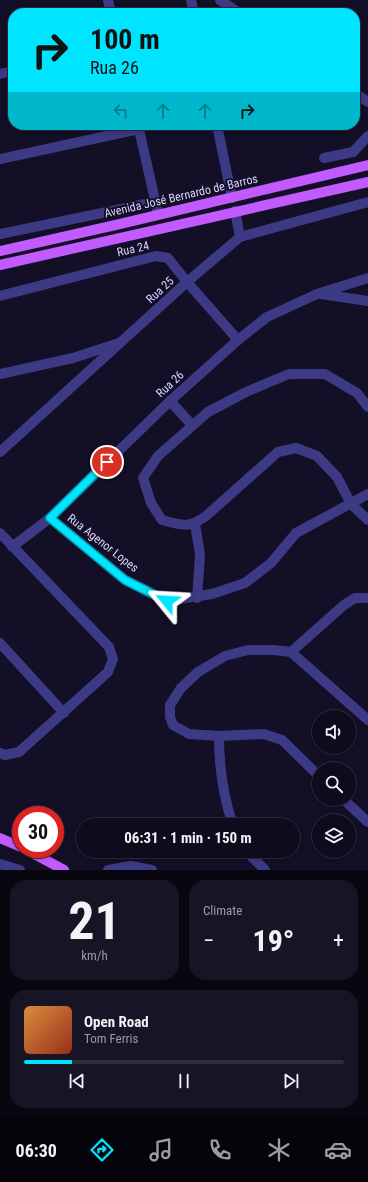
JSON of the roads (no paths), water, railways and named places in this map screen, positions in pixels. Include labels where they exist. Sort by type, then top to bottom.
[{"type":"main road","name":"Avenida José Bernardo de Barros","points":[[0,250],[232,198],[368,165]]},
{"type":"main road","points":[[0,264],[93,245],[235,211],[368,182]]},
{"type":"main road","points":[[0,838],[12,843]]},
{"type":"main road","points":[[42,858],[64,870]]},
{"type":"street","points":[[220,0],[232,8]]},
{"type":"street","points":[[0,159],[125,130]]},
{"type":"street","points":[[139,130],[158,215]]},
{"type":"street","points":[[218,130],[232,198]]},
{"type":"street","points":[[324,158],[353,152],[368,136]]},
{"type":"street","points":[[0,234],[155,202]]},
{"type":"street","name":"Rua 25","points":[[0,452],[187,282],[240,238],[368,202]]},
{"type":"street","points":[[235,211],[240,238]]},
{"type":"street","name":"Rua 24","points":[[0,296],[156,256],[168,258],[238,340]]},
{"type":"street","name":"Rua 26","points":[[12,547],[50,518],[170,402],[238,340],[267,317],[317,294],[368,278]]},
{"type":"street","points":[[317,294],[368,301]]},
{"type":"street","points":[[0,374],[73,358],[123,341]]},
{"type":"street","points":[[368,408],[357,393],[325,374],[289,374],[246,392],[208,412],[158,456],[143,478],[151,502],[162,520],[186,525],[195,524],[278,452],[296,448],[317,456],[337,477],[351,504],[368,520]]},
{"type":"street","points":[[170,402],[192,425]]},
{"type":"street","name":"Rua Agenor Lopes","points":[[50,518],[125,580],[167,601],[197,598],[245,583],[271,563],[296,533],[368,494]]},
{"type":"street","points":[[195,524],[200,554],[197,598]]},
{"type":"street","points":[[0,533],[109,647],[113,659],[108,672],[20,752],[3,754]]},
{"type":"street","points":[[291,652],[344,605],[355,598],[368,598]]},
{"type":"street","points":[[0,643],[64,713]]},
{"type":"street","points":[[312,769],[282,740],[264,734],[219,736],[189,734],[173,726],[170,717],[170,705],[181,688],[198,672],[225,656],[248,650],[274,650],[291,652],[368,720]]},
{"type":"street","points":[[219,736],[219,759],[226,806],[230,818]]},
{"type":"street","points":[[351,806],[368,822]]},
{"type":"street","points":[[253,858],[265,870]]},
{"type":"street","points":[[0,864],[20,870]]},
{"type":"street","points":[[108,870],[131,866],[152,870]]}]
